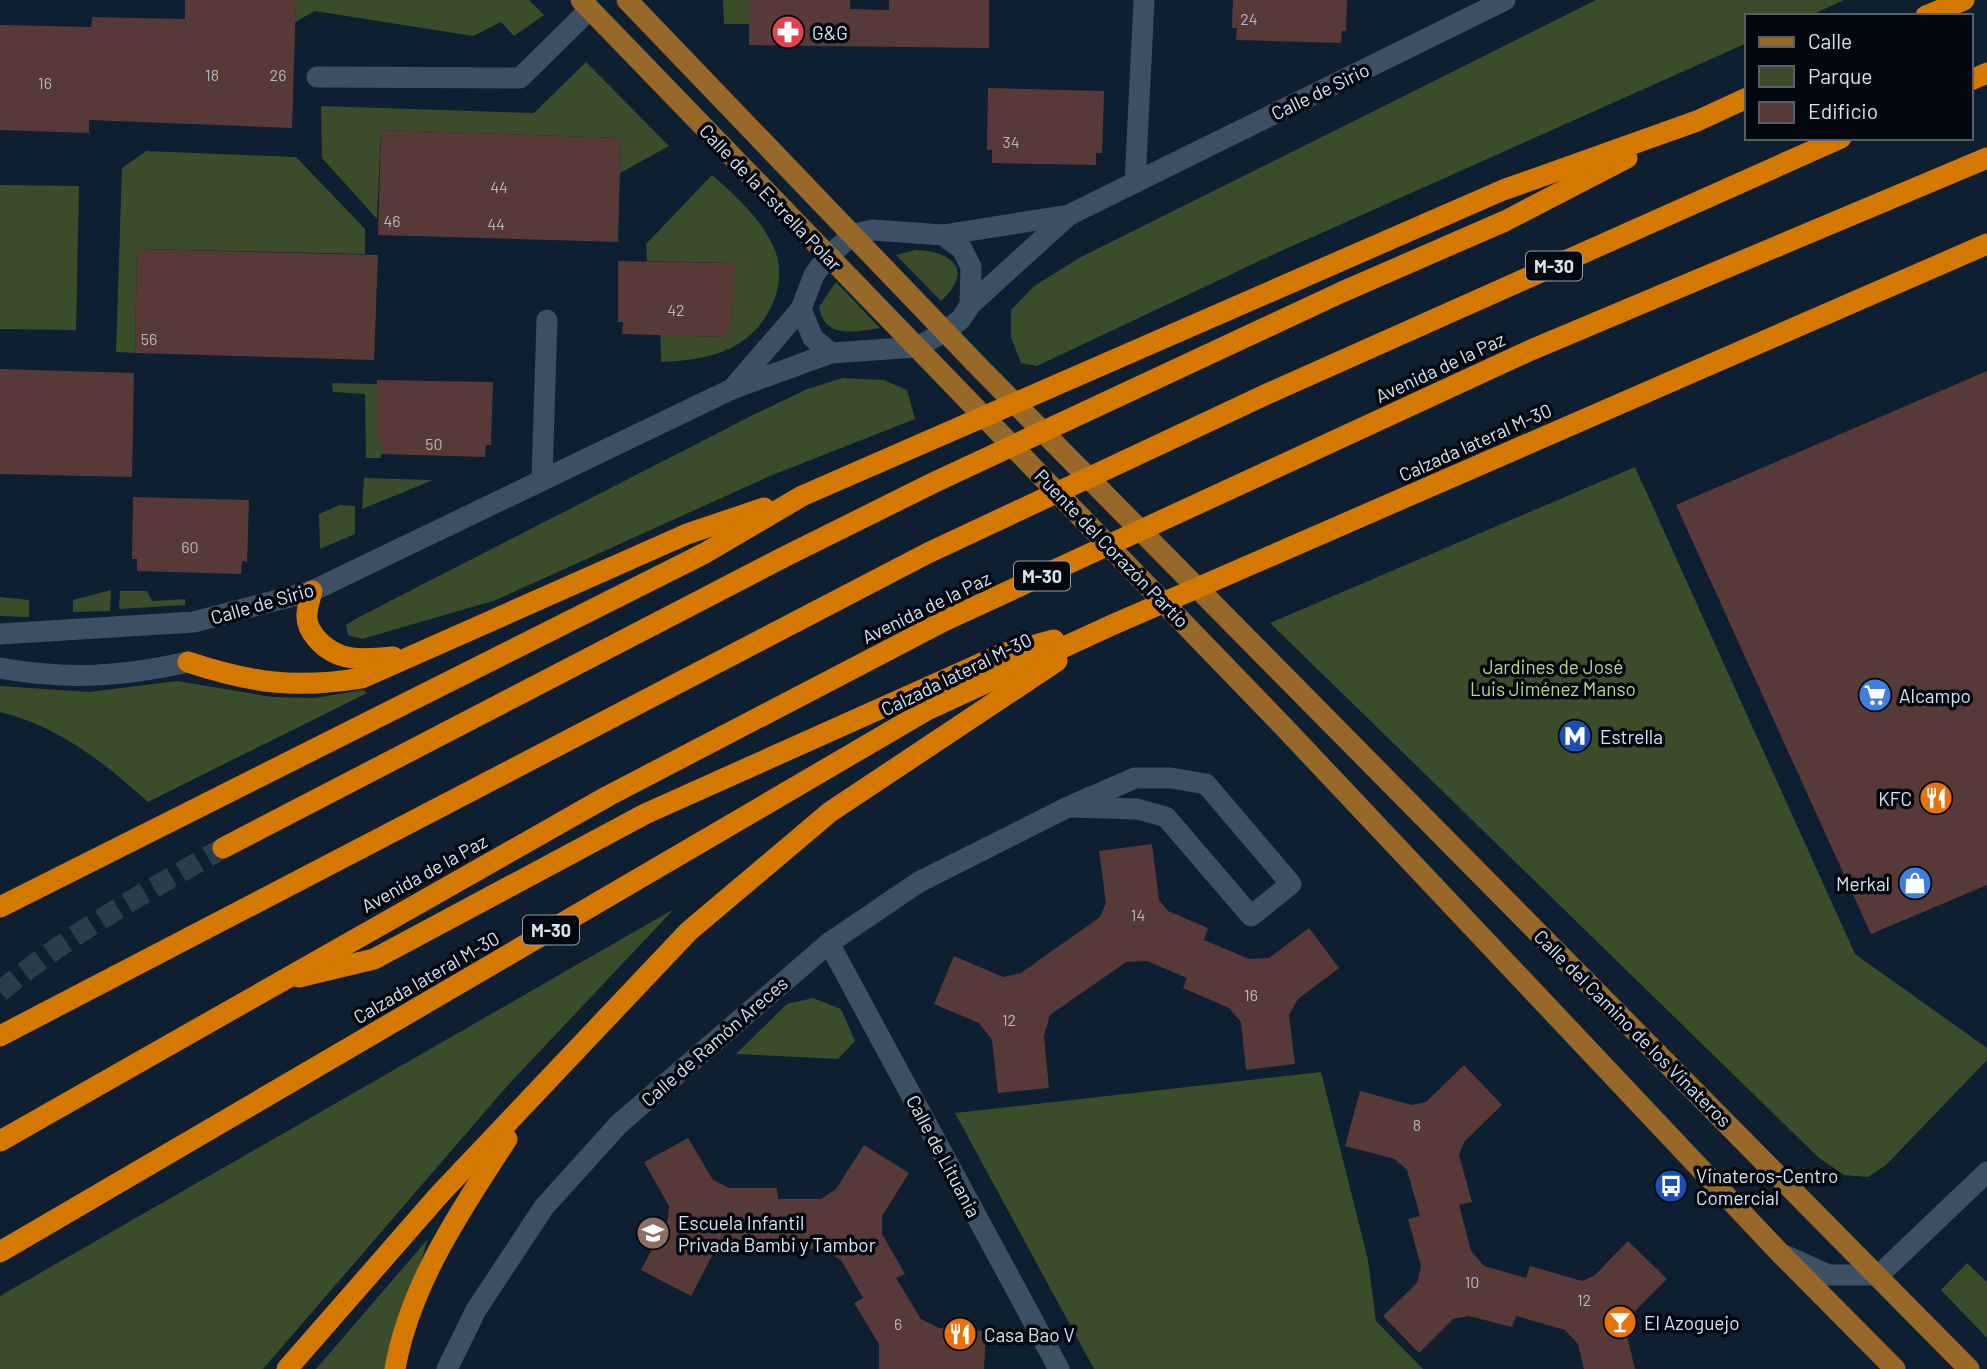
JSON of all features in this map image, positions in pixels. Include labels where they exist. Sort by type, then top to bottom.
[{"type":"highway","points":[[1939,9],[1964,0]]},
{"type":"highway","points":[[223,848],[900,499],[1342,292],[1505,221],[1745,99]]},
{"type":"highway","points":[[188,662],[227,675],[296,685],[362,678],[687,534],[802,496],[1503,190],[1697,121]]},
{"type":"highway","name":"M-30","points":[[0,1036],[928,553],[1267,394],[1837,140]]},
{"type":"highway","name":"Avenida de la Paz","points":[[0,1141],[608,796],[944,621],[1531,350],[1987,158]]},
{"type":"highway","name":"Calzada lateral M-30","points":[[0,1252],[927,710],[1112,625],[1987,244]]},
{"type":"highway","points":[[1936,266],[1987,254]]},
{"type":"highway","points":[[0,907],[705,554],[802,496]]},
{"type":"highway","points":[[312,591],[306,620],[313,635],[326,648],[345,659],[362,661],[416,655]]},
{"type":"highway","points":[[274,984],[374,959],[645,814],[1002,654],[1112,625]]},
{"type":"highway","points":[[287,1369],[439,1195],[531,1102],[689,930],[830,812],[1112,625]]},
{"type":"highway","points":[[395,1369],[418,1297],[444,1237],[531,1102]]},
{"type":"main road","name":"Calle de la Estrella Polar","points":[[627,0],[979,367]]},
{"type":"main road","name":"Calle de la Estrella Polar","points":[[586,5],[953,383]]},
{"type":"main road","name":"Puente del Corazón Partío","points":[[979,367],[1295,689]]},
{"type":"main road","name":"Puente del Corazón Partío","points":[[953,383],[1270,713],[1780,1253]]},
{"type":"main road","name":"Calle del Camino de los Vinateros","points":[[1295,689],[1879,1275],[1969,1369]]},
{"type":"main road","points":[[1780,1253],[1895,1369]]},
{"type":"street","points":[[1136,183],[1144,0]]},
{"type":"street","name":"Calle de Sirio","points":[[732,389],[801,309],[814,275],[828,256],[854,234],[873,230],[943,235],[1069,215],[1505,0]]},
{"type":"street","name":"Calle de la Estrella Polar","points":[[317,77],[520,78],[586,5]]},
{"type":"street","name":"Calle de Sirio","points":[[0,634],[194,622],[312,591],[542,478],[732,389],[831,353],[917,347],[961,319],[970,305],[1069,215]]},
{"type":"street","points":[[943,235],[962,249],[971,267],[970,305]]},
{"type":"street","points":[[801,309],[813,338],[831,353]]},
{"type":"street","points":[[542,478],[547,320]]},
{"type":"street","points":[[0,668],[77,678],[120,675],[188,662]]},
{"type":"street","name":"Calle de Ramón Areces","points":[[447,1369],[476,1310],[544,1207],[619,1124],[829,943],[919,882],[1068,807],[1135,778],[1171,778],[1206,784],[1291,884],[1251,916],[1166,817],[1137,809],[1068,807]]},
{"type":"street","name":"Calle de Lituania","points":[[829,943],[1059,1369]]},
{"type":"street","points":[[1780,1253],[1829,1275],[1879,1275],[1987,1172]]},
{"type":"green space","points":[[296,0],[529,0],[544,15],[514,36],[501,22],[473,36],[315,11],[295,22]]},
{"type":"green space","points":[[723,0],[749,0],[749,24],[724,24]]},
{"type":"green space","points":[[1596,0],[1844,0],[1813,14],[1745,14],[1745,44],[1270,256],[1037,366],[1021,363],[1011,337],[1011,310],[1034,286],[1081,257]]},
{"type":"green space","points":[[586,62],[669,146],[620,173],[621,138],[381,130],[377,219],[322,158],[321,106],[534,113]]},
{"type":"green space","points":[[146,151],[296,157],[365,229],[365,254],[137,249],[135,353],[116,352],[122,168]]},
{"type":"green space","points":[[712,175],[749,210],[771,242],[779,268],[775,297],[761,324],[738,344],[708,356],[661,362],[660,323],[690,336],[727,337],[727,325],[732,325],[734,263],[647,261],[646,244]]},
{"type":"green space","points":[[0,185],[79,186],[76,330],[0,329]]},
{"type":"green space","points":[[915,250],[939,254],[955,264],[956,280],[941,301],[896,255]]},
{"type":"green space","points":[[836,282],[880,328],[851,332],[834,329],[827,324],[819,307]]},
{"type":"green space","points":[[843,378],[884,380],[907,390],[915,419],[770,476],[496,600],[362,639],[348,635],[346,625],[359,617],[753,415],[807,389]]},
{"type":"green space","points":[[332,383],[377,384],[377,441],[381,442],[381,458],[366,458],[365,394],[333,392]]},
{"type":"green space","name":"Jardines de José Luis Jiménez Manso","points":[[1635,467],[1855,954],[1987,1048],[1987,1060],[1886,1165],[1868,1177],[1844,1175],[1818,1157],[1270,623]]},
{"type":"green space","points":[[364,478],[433,480],[362,509]]},
{"type":"green space","points":[[340,505],[355,506],[355,534],[320,549],[319,514]]},
{"type":"green space","points":[[111,590],[110,611],[73,612],[73,600]]},
{"type":"green space","points":[[120,591],[147,591],[152,601],[185,599],[185,605],[119,609]]},
{"type":"green space","points":[[0,597],[29,600],[29,617],[0,616]]},
{"type":"green space","points":[[177,681],[272,697],[315,698],[363,690],[367,693],[148,802],[98,760],[61,736],[42,726],[0,712],[0,686],[89,692]]},
{"type":"green space","points":[[674,909],[508,1085],[263,1369],[0,1369],[0,1296]]},
{"type":"green space","points":[[813,998],[841,1009],[855,1041],[838,1059],[736,1054],[787,1004]]},
{"type":"green space","points":[[1321,1072],[1368,1260],[1376,1321],[1423,1369],[1094,1369],[955,1113]]},
{"type":"green space","points":[[428,1239],[386,1369],[316,1369]]},
{"type":"green space","points":[[1967,1263],[1987,1282],[1987,1338],[1941,1290]]},
{"type":"building","points":[[185,0],[296,0],[292,128],[89,120],[89,133],[0,130],[0,25],[91,27],[92,17],[185,19]]},
{"type":"building","points":[[749,0],[850,0],[850,9],[889,10],[889,0],[989,0],[989,48],[749,45]]},
{"type":"building","points":[[1233,0],[1347,0],[1346,31],[1342,31],[1341,43],[1236,40],[1237,28],[1232,28]]},
{"type":"building","points":[[988,88],[1104,91],[1102,153],[1096,153],[1096,165],[992,163],[992,150],[987,150]]},
{"type":"building","points":[[381,130],[621,138],[618,242],[378,235]]},
{"type":"building","points":[[137,249],[378,255],[374,360],[135,353]]},
{"type":"building","points":[[618,261],[735,263],[732,325],[727,325],[727,337],[622,334],[623,322],[618,322]]},
{"type":"building","points":[[0,369],[134,373],[132,477],[0,474]]},
{"type":"building","name":"Alcampo","points":[[1987,371],[1987,885],[1871,934],[1676,505]]},
{"type":"building","points":[[377,380],[493,382],[491,445],[486,445],[485,457],[381,454],[381,442],[377,442]]},
{"type":"building","points":[[133,497],[249,500],[247,562],[242,561],[241,574],[137,571],[137,559],[132,559]]},
{"type":"building","points":[[1152,844],[1159,900],[1168,911],[1208,928],[1204,940],[1249,959],[1269,958],[1309,928],[1339,968],[1298,999],[1289,1015],[1295,1064],[1246,1070],[1241,1022],[1229,1008],[1183,988],[1187,978],[1147,961],[1126,962],[1050,1015],[1044,1036],[1049,1088],[998,1093],[992,1040],[979,1023],[934,1004],[954,956],[1003,977],[1021,973],[1100,917],[1106,903],[1099,851]]},
{"type":"building","points":[[1464,1065],[1502,1105],[1464,1142],[1459,1155],[1472,1202],[1459,1205],[1471,1251],[1484,1266],[1526,1278],[1530,1266],[1582,1281],[1594,1276],[1628,1241],[1667,1279],[1628,1318],[1626,1332],[1635,1369],[1584,1369],[1578,1344],[1565,1330],[1516,1316],[1512,1327],[1469,1316],[1453,1319],[1419,1353],[1383,1316],[1417,1283],[1421,1266],[1408,1219],[1420,1216],[1407,1170],[1395,1159],[1345,1146],[1360,1091],[1412,1105],[1426,1102]]},
{"type":"building","points":[[688,1138],[713,1180],[729,1188],[777,1188],[778,1199],[821,1199],[836,1189],[864,1145],[909,1173],[882,1216],[882,1234],[905,1274],[896,1278],[921,1319],[939,1328],[986,1331],[984,1369],[879,1369],[879,1344],[854,1303],[863,1298],[841,1260],[822,1249],[778,1250],[778,1240],[730,1240],[715,1250],[691,1296],[641,1270],[668,1219],[669,1206],[644,1162]]},
{"type":"tunnel","points":[[0,992],[80,933],[223,848]]},
{"type":"place","name":"G&G","points":[[788,32]]},
{"type":"place","name":"Alcampo","points":[[1875,695]]},
{"type":"place","name":"Estrella","points":[[1575,736]]},
{"type":"place","name":"KFC","points":[[1936,798]]},
{"type":"place","name":"Merkal","points":[[1915,883]]},
{"type":"place","name":"Vinateros-Centro Comercial","points":[[1671,1186]]},
{"type":"place","name":"Escuela Infantil Privada Bambi y Tambor","points":[[653,1233]]},
{"type":"place","name":"El Azoguejo","points":[[1620,1322]]},
{"type":"place","name":"Casa Bao V","points":[[960,1334]]}]
